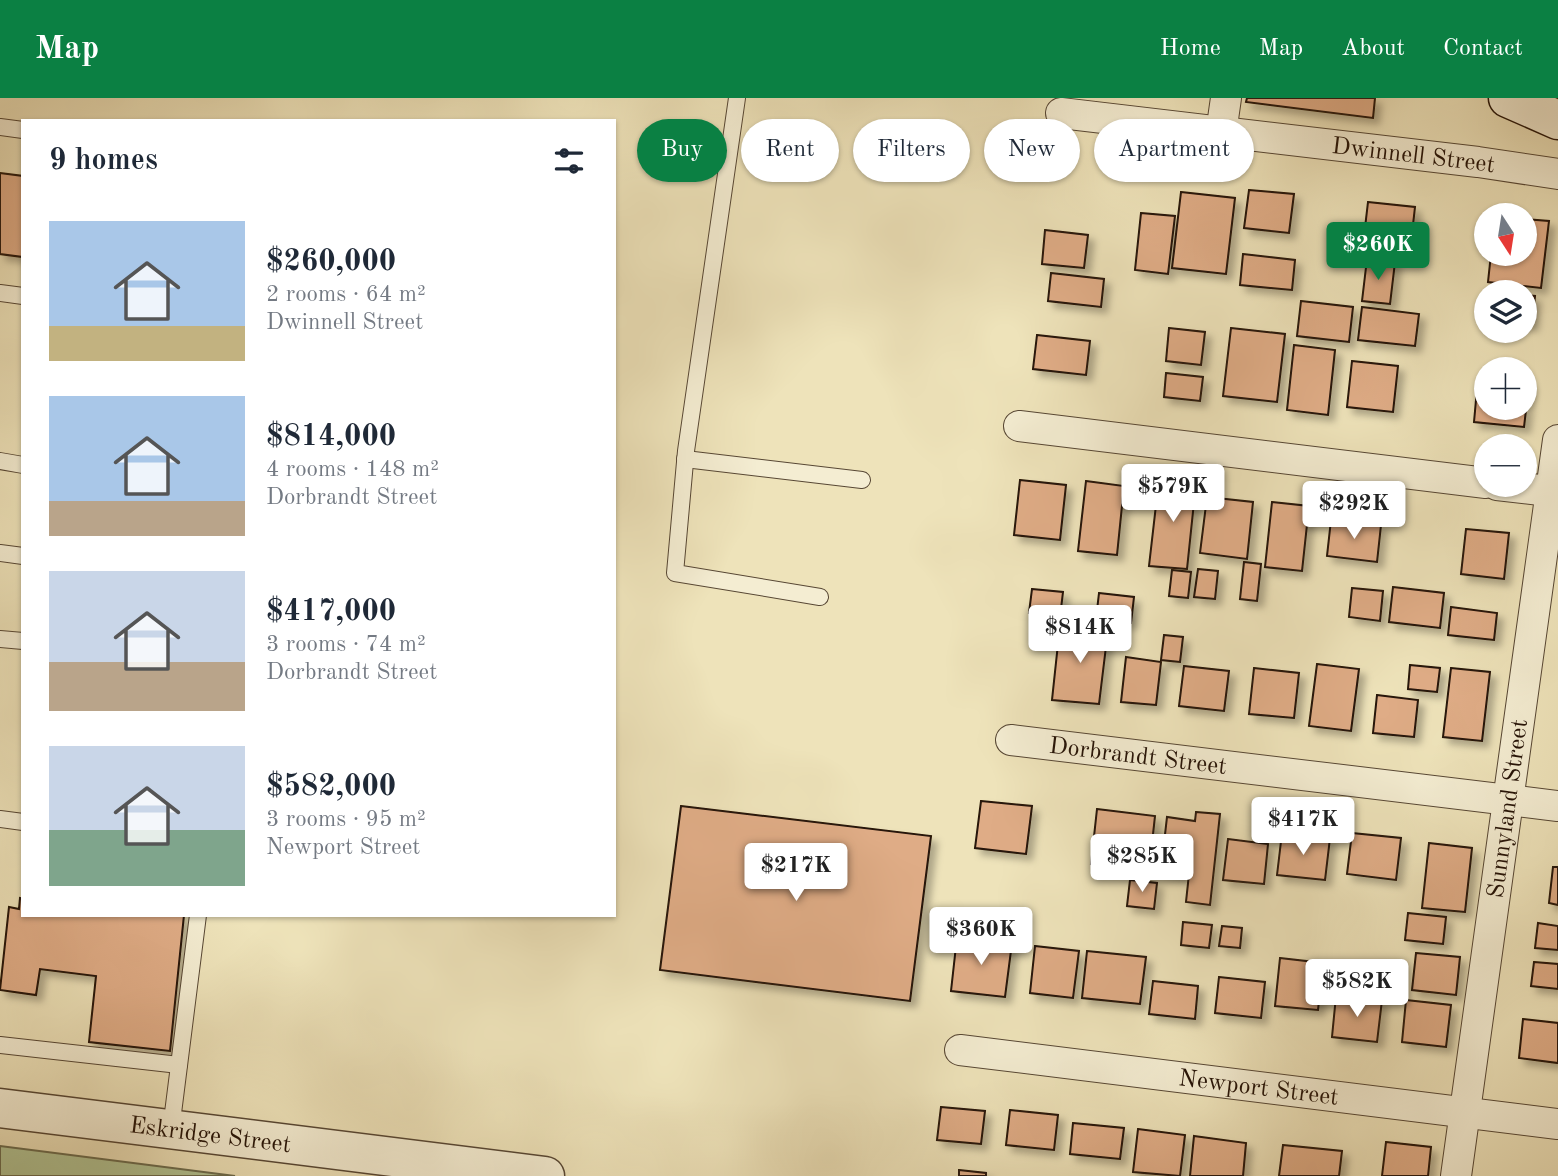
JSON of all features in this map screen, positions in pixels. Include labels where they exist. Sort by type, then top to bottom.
[{"type":"street","points":[[1223,119],[1226,98]]},
{"type":"street","points":[[1508,98],[1558,120]]},
{"type":"street","name":"Dwinnell Street","points":[[1062,113],[1107,119]]},
{"type":"street","name":"Dwinnell Street","points":[[1254,138],[1478,162],[1558,174]]},
{"type":"street","points":[[1019,426],[1474,482]]},
{"type":"street","name":"Sunnyland Street","points":[[1456,1176],[1507,800],[1555,492],[1558,440]]},
{"type":"street","points":[[1537,490],[1555,492]]},
{"type":"street","name":"Dorbrandt Street","points":[[1011,740],[1558,806]]},
{"type":"street","name":"Newport Street","points":[[960,1050],[1558,1124]]},
{"type":"street","name":"Eskridge Street","points":[[0,1108],[545,1176]]},
{"type":"lane","points":[[737,98],[685,459],[675,573],[820,597]]},
{"type":"lane","points":[[0,127],[21,130]]},
{"type":"lane","points":[[0,293],[21,296]]},
{"type":"lane","points":[[685,459],[862,480]]},
{"type":"lane","points":[[0,461],[21,465]]},
{"type":"lane","points":[[0,553],[21,556]]},
{"type":"lane","points":[[0,639],[21,641]]},
{"type":"lane","points":[[0,819],[21,822]]},
{"type":"lane","points":[[171,1129],[198,917]]},
{"type":"lane","points":[[0,1045],[179,1065]]},
{"type":"green space","points":[[0,1146],[235,1176],[0,1176]]},
{"type":"building","points":[[1247,98],[1375,98],[1373,118],[1246,102]]},
{"type":"building","points":[[0,173],[21,176],[21,257],[0,254]]},
{"type":"building","points":[[1249,190],[1294,194],[1289,233],[1244,228]]},
{"type":"building","points":[[1181,192],[1235,198],[1226,274],[1172,268]]},
{"type":"building","points":[[1368,202],[1415,207],[1410,251],[1363,245]]},
{"type":"building","points":[[1141,213],[1175,216],[1168,274],[1135,270]]},
{"type":"building","points":[[1537,220],[1549,221],[1541,288],[1537,288],[1537,280],[1488,280],[1490,266],[1537,266]]},
{"type":"building","points":[[1045,230],[1088,235],[1084,268],[1042,264]]},
{"type":"building","points":[[1243,254],[1295,260],[1292,290],[1240,285]]},
{"type":"building","points":[[1367,259],[1395,262],[1390,304],[1362,301]]},
{"type":"building","points":[[1051,273],[1104,279],[1101,307],[1048,301]]},
{"type":"building","points":[[1301,301],[1353,307],[1349,342],[1297,336]]},
{"type":"building","points":[[1362,307],[1419,314],[1415,346],[1358,340]]},
{"type":"building","points":[[1169,328],[1205,332],[1201,365],[1166,361]]},
{"type":"building","points":[[1231,328],[1285,334],[1277,402],[1223,396]]},
{"type":"building","points":[[1037,335],[1090,341],[1086,375],[1033,369]]},
{"type":"building","points":[[1294,345],[1335,350],[1328,415],[1287,410]]},
{"type":"building","points":[[1352,361],[1398,366],[1393,412],[1347,407]]},
{"type":"building","points":[[1166,373],[1203,377],[1200,401],[1164,397]]},
{"type":"building","points":[[1474,420],[1525,420],[1524,427]]},
{"type":"building","points":[[1159,479],[1196,483],[1187,569],[1149,566]]},
{"type":"building","points":[[1020,480],[1066,485],[1060,540],[1014,535]]},
{"type":"building","points":[[1086,481],[1124,486],[1117,555],[1078,551]]},
{"type":"building","points":[[1207,497],[1253,502],[1247,559],[1200,553]]},
{"type":"building","points":[[1272,502],[1309,506],[1302,571],[1265,567]]},
{"type":"building","points":[[1331,520],[1381,525],[1377,562],[1327,556]]},
{"type":"building","points":[[1466,529],[1509,533],[1504,579],[1461,574]]},
{"type":"building","points":[[1244,562],[1261,564],[1257,601],[1240,599]]},
{"type":"building","points":[[1198,569],[1218,571],[1215,599],[1194,597]]},
{"type":"building","points":[[1172,570],[1191,572],[1188,598],[1169,596]]},
{"type":"building","points":[[1393,587],[1444,593],[1440,628],[1389,622]]},
{"type":"building","points":[[1352,588],[1383,591],[1380,621],[1349,617]]},
{"type":"building","points":[[1032,589],[1063,592],[1060,617],[1029,613]]},
{"type":"building","points":[[1099,593],[1134,597],[1131,623],[1096,619]]},
{"type":"building","points":[[1451,607],[1497,613],[1494,640],[1448,635]]},
{"type":"building","points":[[1060,625],[1108,630],[1099,704],[1052,700]]},
{"type":"building","points":[[1164,635],[1183,637],[1180,662],[1161,660]]},
{"type":"building","points":[[1126,657],[1161,662],[1156,705],[1121,702]]},
{"type":"building","points":[[1317,664],[1359,669],[1351,731],[1309,726]]},
{"type":"building","points":[[1410,665],[1440,668],[1437,692],[1408,689]]},
{"type":"building","points":[[1184,666],[1229,671],[1224,711],[1179,706]]},
{"type":"building","points":[[1254,668],[1299,673],[1294,718],[1249,714]]},
{"type":"building","points":[[1451,668],[1490,672],[1482,741],[1443,737]]},
{"type":"building","points":[[1377,695],[1418,700],[1414,737],[1373,733]]},
{"type":"building","points":[[981,801],[1032,806],[1026,854],[975,848]]},
{"type":"building","points":[[681,806],[931,836],[910,1001],[660,970]]},
{"type":"building","points":[[1097,809],[1155,816],[1149,870],[1091,864]]},
{"type":"building","points":[[1196,812],[1220,814],[1210,905],[1186,902],[1189,874],[1161,870],[1167,817],[1195,821]]},
{"type":"building","points":[[1282,833],[1330,838],[1325,880],[1277,875]]},
{"type":"building","points":[[1352,833],[1401,838],[1396,880],[1347,874]]},
{"type":"building","points":[[1228,839],[1268,844],[1264,884],[1223,880]]},
{"type":"building","points":[[1429,843],[1472,848],[1465,912],[1422,908]]},
{"type":"building","points":[[1553,867],[1558,867],[1558,905],[1549,903]]},
{"type":"building","points":[[1130,880],[1157,883],[1154,909],[1127,906]]},
{"type":"building","points":[[20,898],[21,917],[184,917],[170,1051],[89,1042],[96,976],[40,969],[36,995],[0,990],[9,907],[19,909]]},
{"type":"building","points":[[1408,913],[1446,917],[1443,944],[1405,940]]},
{"type":"building","points":[[1183,922],[1212,925],[1209,948],[1181,945]]},
{"type":"building","points":[[1538,923],[1558,926],[1558,950],[1535,948]]},
{"type":"building","points":[[1222,926],[1242,928],[1240,948],[1219,946]]},
{"type":"building","points":[[957,937],[1012,943],[1005,997],[951,991]]},
{"type":"building","points":[[1035,946],[1079,951],[1073,998],[1030,993]]},
{"type":"building","points":[[1087,951],[1146,957],[1140,1004],[1082,998]]},
{"type":"building","points":[[1416,953],[1460,957],[1456,995],[1412,990]]},
{"type":"building","points":[[1280,958],[1323,963],[1318,1010],[1275,1006]]},
{"type":"building","points":[[1534,962],[1558,964],[1558,989],[1531,986]]},
{"type":"building","points":[[1219,977],[1265,982],[1261,1018],[1215,1013]]},
{"type":"building","points":[[1153,981],[1198,986],[1195,1019],[1149,1014]]},
{"type":"building","points":[[1336,996],[1382,1000],[1377,1042],[1332,1037]]},
{"type":"building","points":[[1406,1000],[1451,1005],[1446,1047],[1402,1042]]},
{"type":"building","points":[[1523,1019],[1558,1023],[1558,1063],[1519,1058]]},
{"type":"building","points":[[941,1107],[985,1111],[981,1144],[937,1140]]},
{"type":"building","points":[[1010,1110],[1058,1115],[1054,1150],[1006,1145]]},
{"type":"building","points":[[1073,1123],[1124,1128],[1120,1159],[1070,1154]]},
{"type":"building","points":[[1138,1129],[1185,1135],[1180,1176],[1133,1172]]},
{"type":"building","points":[[1194,1136],[1246,1143],[1243,1176],[1190,1176]]},
{"type":"building","points":[[1386,1142],[1431,1147],[1428,1176],[1382,1176]]},
{"type":"building","points":[[1283,1145],[1342,1151],[1339,1176],[1279,1176]]},
{"type":"building","points":[[959,1170],[986,1173],[986,1176],[959,1176]]}]
